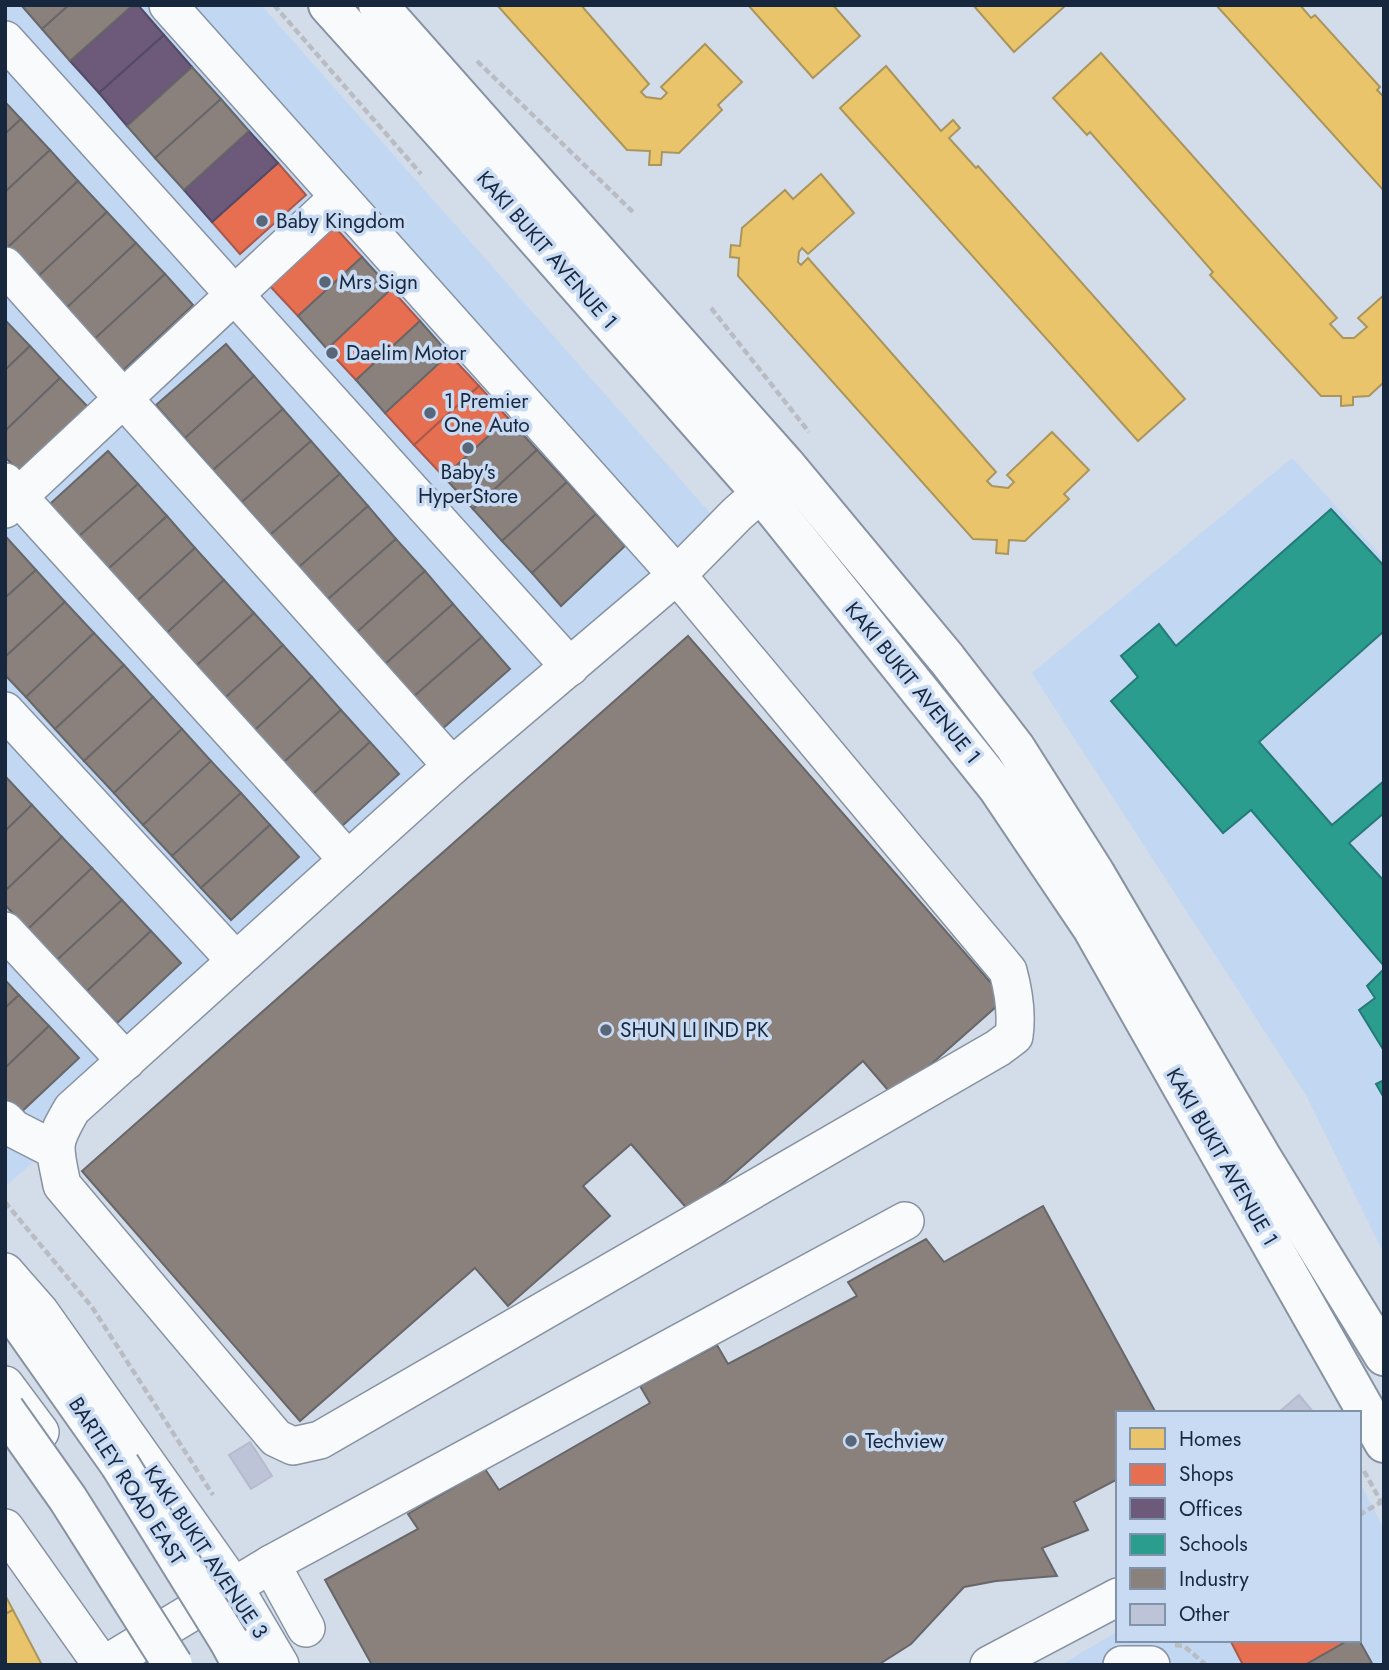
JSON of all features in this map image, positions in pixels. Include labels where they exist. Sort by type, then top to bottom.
[{"type":"main road","name":"KAKI BUKIT AVENUE 1","points":[[328,5],[761,493],[997,787],[1092,928],[1384,1443]]},
{"type":"main road","name":"KAKI BUKIT AVENUE 1","points":[[378,5],[785,464],[947,659],[1014,747],[1095,873],[1261,1156],[1384,1356]]},
{"type":"main road","name":"BARTLEY ROAD EAST","points":[[5,1302],[120,1465],[242,1665]]},
{"type":"main road","points":[[5,1410],[68,1499],[173,1665]]},
{"type":"street","points":[[168,5],[677,575],[1008,971],[1016,1020],[1014,1036],[998,1048],[320,1440],[293,1446],[276,1438],[62,1185],[55,1150],[57,1135],[72,1109],[452,766],[677,575],[761,493]]},
{"type":"street","points":[[5,40],[570,667]]},
{"type":"street","points":[[339,197],[123,398],[10,496],[348,860]]},
{"type":"street","points":[[5,266],[452,766]]},
{"type":"street","points":[[5,711],[236,961]]},
{"type":"street","points":[[5,931],[126,1060]]},
{"type":"street","points":[[5,1120],[14,1129],[55,1150]]},
{"type":"street","points":[[5,1528],[103,1665],[271,1564],[905,1221]]},
{"type":"street","name":"KAKI BUKIT AVENUE 3","points":[[5,1272],[40,1312],[234,1587],[280,1665]]},
{"type":"street","points":[[5,1385],[55,1451],[187,1665]]},
{"type":"street","points":[[271,1564],[306,1628]]},
{"type":"street","points":[[989,1665],[1116,1598]]},
{"type":"street","points":[[1122,1665],[1151,1665]]},
{"type":"path","points":[[274,5],[421,174]]},
{"type":"path","points":[[467,52],[635,214]]},
{"type":"path","points":[[711,308],[809,432]]},
{"type":"path","points":[[5,1202],[92,1307],[218,1501]]},
{"type":"path","points":[[1361,1465],[1383,1505],[1361,1514]]},
{"type":"shaded area","points":[[5,5],[261,5],[732,538],[5,1187]]},
{"type":"shaded area","points":[[1292,458],[1384,559],[1384,1254],[1306,1095],[1032,673]]},
{"type":"shaded area","points":[[1361,1485],[1384,1529],[1384,1665],[1061,1665],[1116,1632],[1116,1642],[1361,1642]]},
{"type":"building: Homes","points":[[497,5],[581,5],[649,84],[641,92],[646,97],[661,99],[667,93],[661,87],[705,44],[742,82],[718,105],[722,110],[679,153],[662,152],[661,165],[649,165],[650,151],[627,150]]},
{"type":"building: Homes","points":[[748,5],[833,5],[860,36],[813,78]]},
{"type":"building: Homes","points":[[973,5],[1066,5],[1014,52]]},
{"type":"building: Homes","points":[[1216,5],[1300,5],[1311,18],[1315,15],[1380,87],[1377,90],[1384,97],[1384,191]]},
{"type":"building: Homes","points":[[1101,53],[1337,318],[1330,324],[1343,338],[1354,338],[1367,327],[1358,318],[1384,295],[1384,382],[1369,396],[1353,397],[1353,405],[1341,406],[1341,396],[1321,396],[1210,275],[1213,272],[1090,132],[1087,135],[1053,98]]},
{"type":"building: Homes","points":[[886,66],[941,131],[953,120],[960,128],[949,138],[976,168],[978,166],[1185,399],[1138,441],[840,108]]},
{"type":"building: Homes","points":[[821,174],[854,213],[808,254],[802,248],[798,262],[801,265],[808,258],[996,472],[987,481],[992,486],[1008,488],[1014,482],[1007,475],[1052,432],[1089,470],[1064,494],[1069,499],[1025,541],[1009,540],[1008,554],[996,553],[997,540],[973,539],[738,276],[739,258],[730,257],[731,245],[740,246],[742,228],[785,190],[793,199]]},
{"type":"building: Homes","points":[[5,1595],[13,1610],[5,1614]]},
{"type":"building: Homes","points":[[13,1610],[42,1665],[5,1665],[5,1614]]},
{"type":"building: Shops","points":[[278,163],[306,195],[240,254],[212,222]]},
{"type":"building: Shops","points":[[333,225],[362,257],[298,316],[268,284]]},
{"type":"building: Shops","points":[[391,289],[420,321],[356,380],[327,349]]},
{"type":"building: Shops","points":[[449,354],[479,386],[414,445],[385,413]]},
{"type":"building: Shops","points":[[479,386],[508,418],[444,477],[414,445]]},
{"type":"building: Shops","points":[[1231,1642],[1345,1642],[1305,1665],[1243,1665]]},
{"type":"building: Offices","points":[[133,5],[138,5],[164,35],[99,93],[70,61]]},
{"type":"building: Offices","points":[[164,35],[192,67],[127,126],[99,93]]},
{"type":"building: Offices","points":[[249,131],[278,163],[212,222],[184,190]]},
{"type":"building: Schools","points":[[1331,509],[1384,566],[1384,631],[1259,742],[1332,825],[1384,781],[1384,813],[1349,843],[1384,881],[1384,966],[1251,810],[1223,833],[1111,701],[1138,677],[1121,656],[1159,624],[1176,646]]},
{"type":"building: Schools","points":[[1384,969],[1384,1051],[1359,1010],[1375,998],[1367,986]]},
{"type":"building: Schools","points":[[1384,1080],[1384,1098],[1376,1084]]},
{"type":"building: Industry","points":[[21,5],[69,5],[42,29]]},
{"type":"building: Industry","points":[[69,5],[133,5],[70,61],[42,29]]},
{"type":"building: Industry","points":[[192,67],[221,99],[155,158],[127,126]]},
{"type":"building: Industry","points":[[221,99],[249,131],[184,190],[155,158]]},
{"type":"building: Industry","points":[[5,102],[21,119],[5,134]]},
{"type":"building: Industry","points":[[21,119],[50,150],[5,192],[5,134]]},
{"type":"building: Industry","points":[[50,150],[78,181],[5,250],[5,192]]},
{"type":"building: Industry","points":[[78,181],[107,212],[32,282],[5,250]]},
{"type":"building: Industry","points":[[107,212],[136,243],[61,313],[32,282]]},
{"type":"building: Industry","points":[[136,243],[165,274],[89,344],[61,313]]},
{"type":"building: Industry","points":[[362,257],[391,289],[327,349],[298,316]]},
{"type":"building: Industry","points":[[165,274],[193,305],[118,375],[89,344]]},
{"type":"building: Industry","points":[[5,320],[30,346],[5,370]]},
{"type":"building: Industry","points":[[420,321],[449,354],[385,413],[356,380]]},
{"type":"building: Industry","points":[[226,344],[254,376],[185,438],[156,405]]},
{"type":"building: Industry","points":[[30,346],[60,378],[5,431],[5,370]]},
{"type":"building: Industry","points":[[254,376],[283,409],[213,470],[185,438]]},
{"type":"building: Industry","points":[[60,378],[90,409],[23,475],[5,457],[5,431]]},
{"type":"building: Industry","points":[[283,409],[311,441],[242,502],[213,470]]},
{"type":"building: Industry","points":[[508,418],[537,450],[473,509],[444,477]]},
{"type":"building: Industry","points":[[311,441],[340,474],[270,535],[242,502]]},
{"type":"building: Industry","points":[[537,450],[567,482],[502,541],[473,509]]},
{"type":"building: Industry","points":[[108,451],[138,484],[68,546],[39,514]]},
{"type":"building: Industry","points":[[340,474],[368,506],[299,567],[270,535]]},
{"type":"building: Industry","points":[[567,482],[596,514],[532,573],[502,541]]},
{"type":"building: Industry","points":[[138,484],[167,516],[97,579],[68,546]]},
{"type":"building: Industry","points":[[368,506],[396,539],[327,600],[299,567]]},
{"type":"building: Industry","points":[[596,514],[625,546],[561,606],[532,573]]},
{"type":"building: Industry","points":[[167,516],[195,548],[126,611],[97,579]]},
{"type":"building: Industry","points":[[7,538],[36,570],[5,598],[5,539]]},
{"type":"building: Industry","points":[[396,539],[425,571],[356,633],[327,600]]},
{"type":"building: Industry","points":[[195,548],[224,580],[156,643],[126,611]]},
{"type":"building: Industry","points":[[36,570],[65,602],[5,657],[5,598]]},
{"type":"building: Industry","points":[[425,571],[453,604],[384,665],[356,633]]},
{"type":"building: Industry","points":[[224,580],[254,613],[185,676],[156,643]]},
{"type":"building: Industry","points":[[65,602],[94,633],[26,697],[5,675],[5,657]]},
{"type":"building: Industry","points":[[453,604],[482,637],[412,698],[384,665]]},
{"type":"building: Industry","points":[[254,613],[283,645],[214,708],[185,676]]},
{"type":"building: Industry","points":[[94,633],[124,665],[55,729],[26,697]]},
{"type":"building: Industry","name":"SHUN LI IND PK","points":[[688,636],[1005,999],[894,1097],[863,1061],[690,1212],[631,1144],[583,1186],[610,1216],[508,1306],[475,1268],[300,1421],[82,1171]]},
{"type":"building: Industry","points":[[482,637],[510,669],[441,730],[412,698]]},
{"type":"building: Industry","points":[[283,645],[312,677],[243,741],[214,708]]},
{"type":"building: Industry","points":[[124,665],[153,697],[84,761],[55,729]]},
{"type":"building: Industry","points":[[312,677],[341,710],[272,773],[243,741]]},
{"type":"building: Industry","points":[[153,697],[182,729],[114,793],[84,761]]},
{"type":"building: Industry","points":[[341,710],[370,742],[301,805],[272,773]]},
{"type":"building: Industry","points":[[182,729],[211,761],[143,825],[114,793]]},
{"type":"building: Industry","points":[[370,742],[399,774],[330,837],[301,805]]},
{"type":"building: Industry","points":[[211,761],[241,793],[172,856],[143,825]]},
{"type":"building: Industry","points":[[5,776],[32,805],[5,831]]},
{"type":"building: Industry","points":[[241,793],[270,825],[201,888],[172,856]]},
{"type":"building: Industry","points":[[32,805],[62,837],[5,891],[5,831]]},
{"type":"building: Industry","points":[[270,825],[299,857],[231,920],[201,888]]},
{"type":"building: Industry","points":[[62,837],[92,868],[28,929],[5,905],[5,891]]},
{"type":"building: Industry","points":[[92,868],[122,900],[57,960],[28,929]]},
{"type":"building: Industry","points":[[122,900],[151,931],[87,991],[57,960]]},
{"type":"building: Industry","points":[[151,931],[181,963],[117,1023],[87,991]]},
{"type":"building: Industry","points":[[5,980],[19,995],[5,1008]]},
{"type":"building: Industry","points":[[19,995],[49,1026],[5,1068],[5,1008]]},
{"type":"building: Industry","points":[[49,1026],[79,1058],[17,1116],[5,1104],[5,1068]]},
{"type":"building: Industry","name":"Techview","points":[[1043,1206],[1155,1411],[1116,1411],[1116,1480],[1074,1502],[1088,1530],[1042,1548],[1057,1576],[996,1581],[964,1587],[911,1644],[878,1665],[372,1665],[325,1580],[418,1529],[408,1514],[485,1469],[499,1490],[650,1403],[640,1386],[717,1345],[728,1364],[857,1296],[848,1282],[926,1239],[944,1262]]},
{"type":"building: Industry","points":[[1345,1642],[1360,1642],[1373,1665],[1305,1665]]},
{"type":"building: Other","points":[[1299,1395],[1312,1411],[1280,1411]]},
{"type":"building: Other","points":[[250,1442],[272,1476],[251,1489],[229,1455]]},
{"type":"place","name":"Baby Kingdom","points":[[262,221]]},
{"type":"place","name":"Mrs Sign","points":[[325,282]]},
{"type":"place","name":"Daelim Motor","points":[[332,353]]},
{"type":"place","name":"1 Premier One Auto","points":[[430,413]]},
{"type":"place","name":"Baby's HyperStore","points":[[468,448]]},
{"type":"place","name":"SHUN LI IND PK","points":[[606,1030]]},
{"type":"place","name":"Techview","points":[[851,1441]]}]
